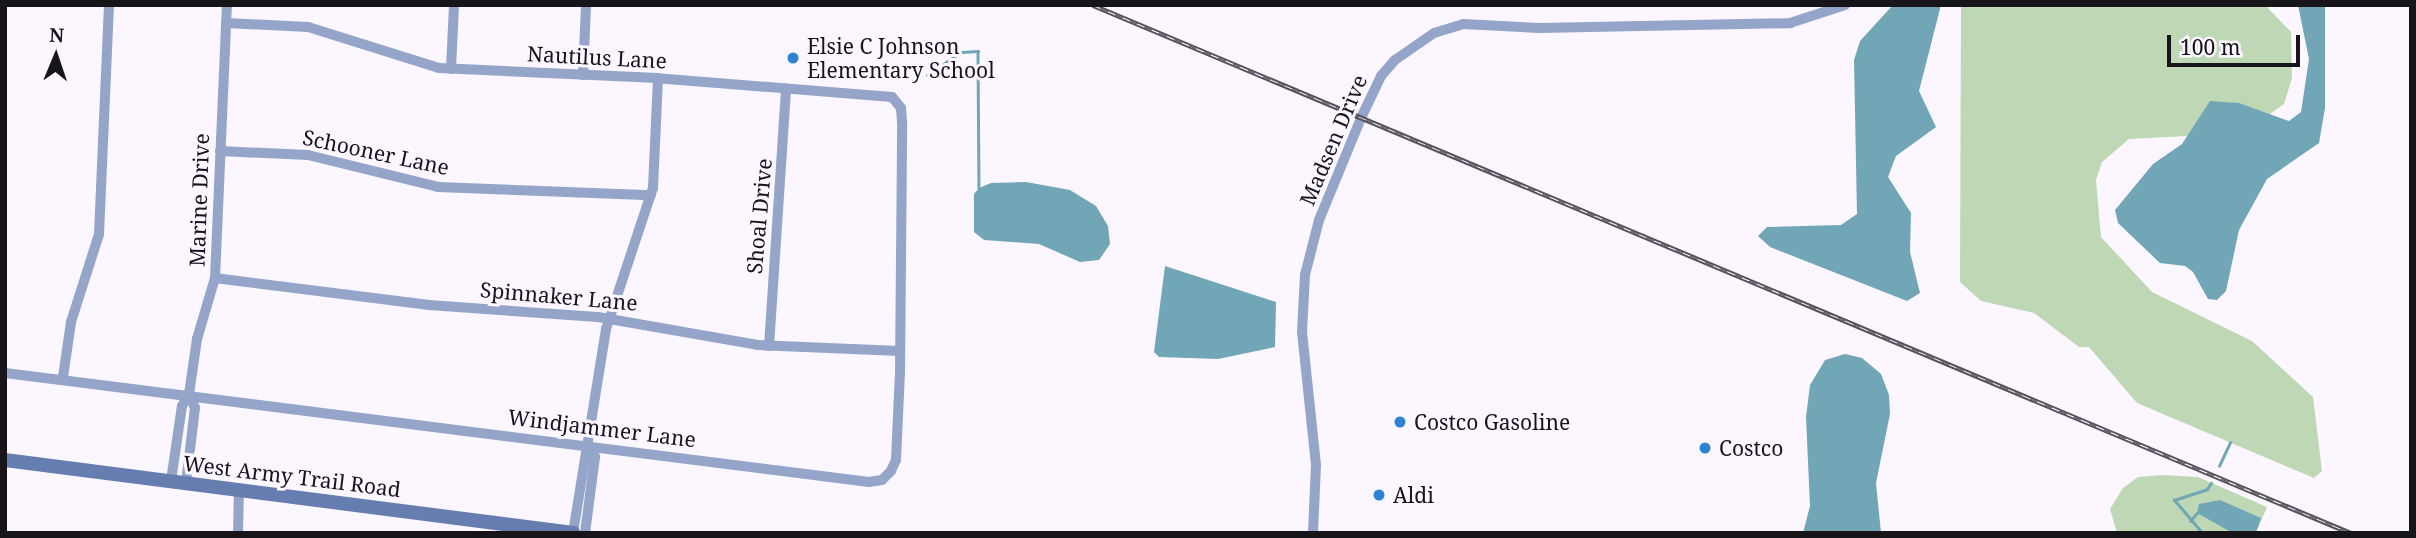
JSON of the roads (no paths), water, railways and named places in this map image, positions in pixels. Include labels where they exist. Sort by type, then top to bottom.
[{"type":"main road","name":"West Army Trail Road","points":[[5,460],[573,533]]},
{"type":"street","points":[[63,377],[71,322],[99,234],[109,5]]},
{"type":"street","name":"Marine Drive","points":[[178,482],[182,406],[189,394],[197,339],[215,278],[227,5]]},
{"type":"street","points":[[451,69],[454,5]]},
{"type":"street","points":[[583,75],[586,5]]},
{"type":"street","name":"Madsen Drive","points":[[1313,533],[1316,465],[1302,332],[1305,275],[1320,220],[1361,118],[1381,76],[1395,60],[1434,33],[1463,24],[1539,28],[1790,23],[1845,5]]},
{"type":"street","name":"Nautilus Lane","points":[[226,23],[308,27],[451,69],[658,79],[892,97],[902,113],[901,172]]},
{"type":"street","points":[[573,533],[584,456],[590,446],[608,318],[651,195],[658,79]]},
{"type":"street","name":"Shoal Drive","points":[[769,346],[786,89]]},
{"type":"street","name":"Schooner Lane","points":[[220,151],[308,155],[438,187],[651,195]]},
{"type":"street","name":"Windjammer Lane","points":[[5,373],[63,377],[590,446],[882,480],[896,460],[900,351],[901,172]]},
{"type":"street","name":"Spinnaker Lane","points":[[215,278],[429,305],[608,318],[769,346],[900,351]]},
{"type":"street","points":[[585,533],[596,457],[590,446]]},
{"type":"street","points":[[238,533],[239,489]]},
{"type":"water","points":[[1893,5],[1941,5],[1919,91],[1936,127],[1896,156],[1888,177],[1911,213],[1910,252],[1920,293],[1907,301],[1770,247],[1758,236],[1767,227],[1841,225],[1857,214],[1854,60],[1860,41]]},
{"type":"water","points":[[2298,5],[2325,5],[2325,108],[2319,143],[2267,179],[2239,230],[2226,291],[2217,300],[2208,299],[2193,272],[2185,266],[2160,263],[2118,223],[2115,210],[2153,164],[2182,144],[2210,101],[2239,103],[2289,121],[2301,112],[2309,59]]},
{"type":"water","points":[[1026,182],[1070,190],[1096,206],[1108,226],[1110,244],[1099,260],[1080,262],[1039,244],[984,240],[974,232],[974,194],[979,188],[991,183]]},
{"type":"water","points":[[1165,266],[1276,302],[1275,347],[1218,359],[1159,357],[1154,352]]},
{"type":"water","points":[[1845,354],[1862,358],[1881,374],[1889,395],[1890,414],[1876,483],[1881,533],[1803,533],[1810,506],[1806,417],[1810,385],[1825,360]]},
{"type":"water","points":[[2220,500],[2261,518],[2256,532],[2231,532],[2197,513],[2199,504]]},
{"type":"waterway","points":[[927,75],[961,52],[978,51],[979,188]]},
{"type":"waterway","points":[[2219,466],[2230,442]]},
{"type":"waterway","points":[[2202,533],[2174,500],[2207,489],[2211,483]]},
{"type":"waterway","points":[[2190,521],[2197,513]]},
{"type":"railway","points":[[1093,5],[2351,533]]},
{"type":"place","name":"Elsie C Johnson Elementary School","points":[[793,58]]},
{"type":"place","name":"Costco Gasoline","points":[[1400,422]]},
{"type":"place","name":"Costco","points":[[1705,448]]},
{"type":"place","name":"Aldi","points":[[1379,495]]}]
